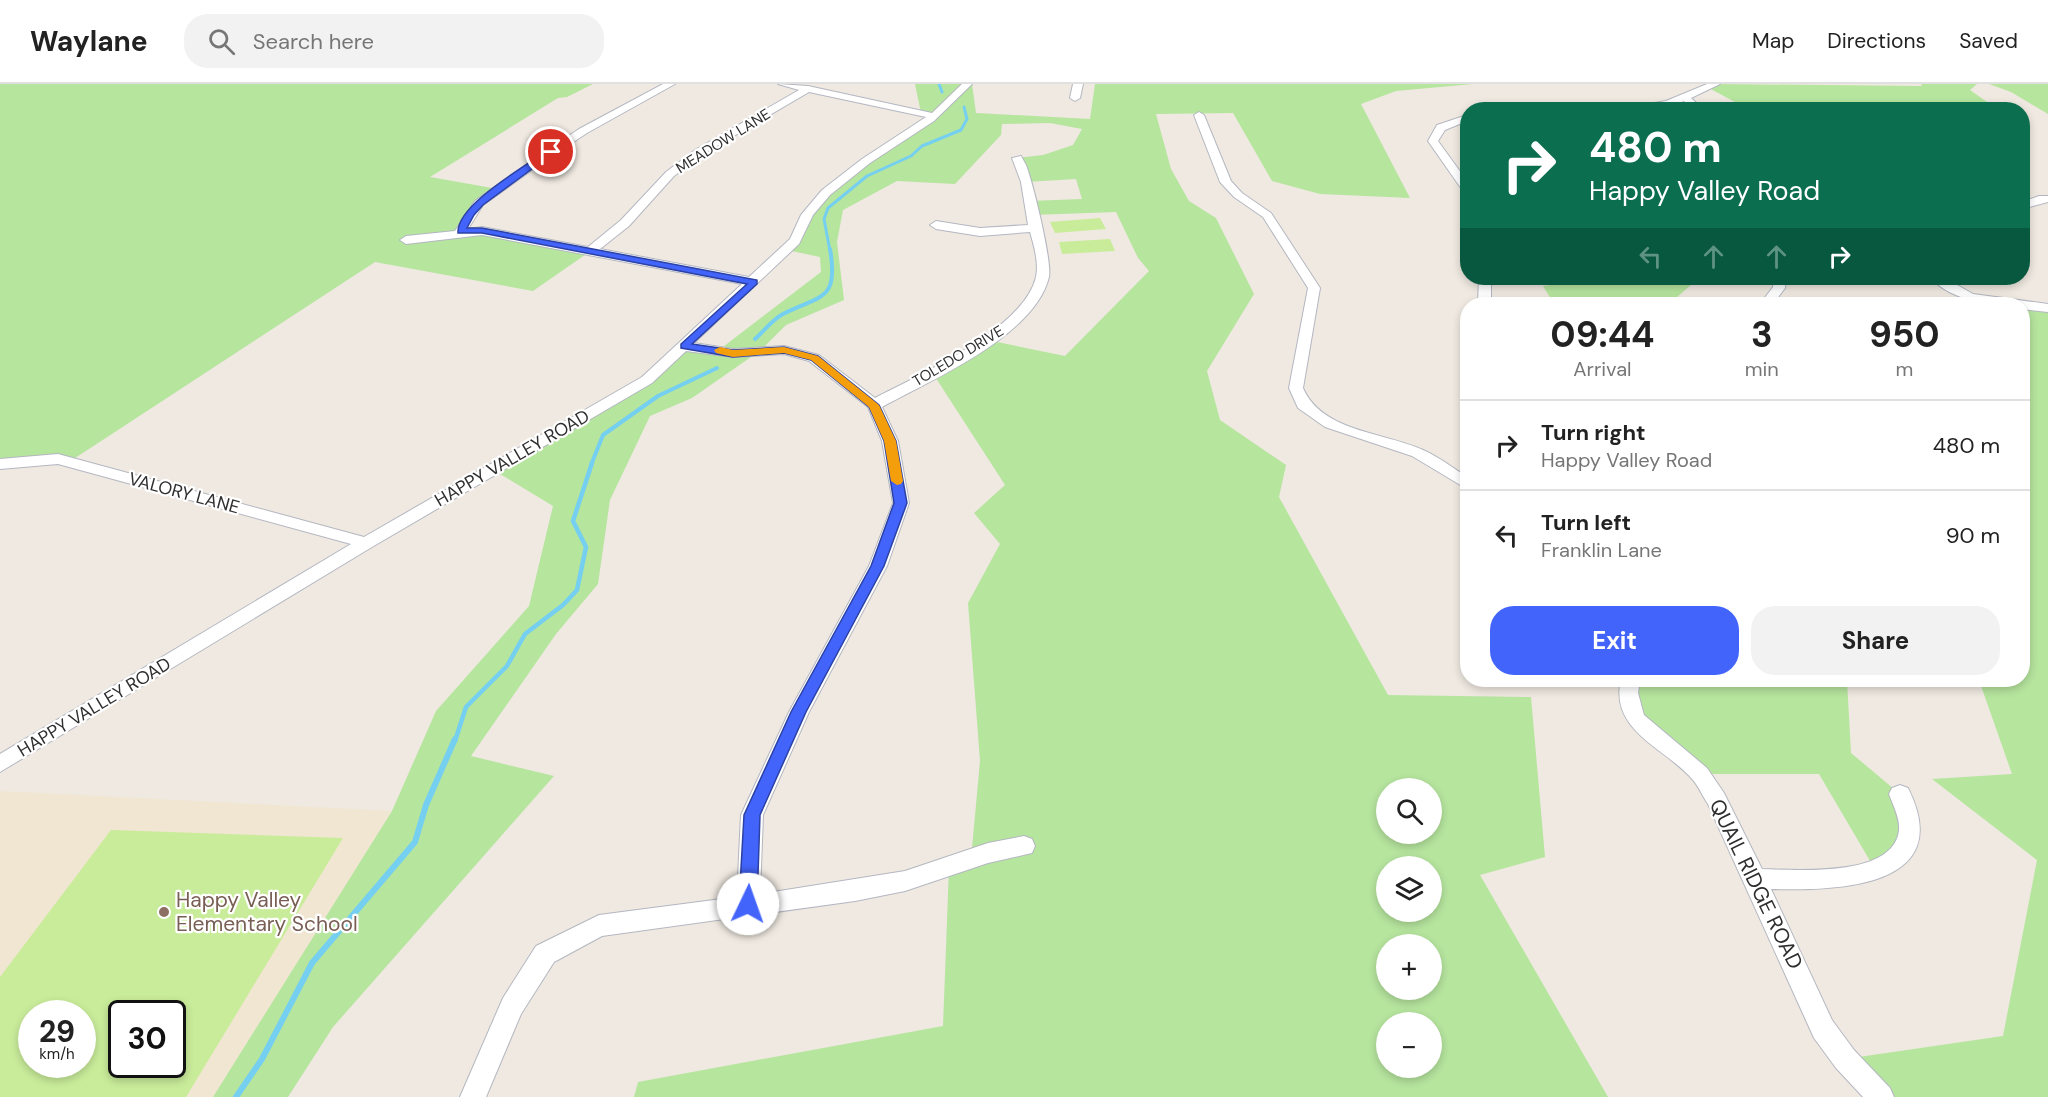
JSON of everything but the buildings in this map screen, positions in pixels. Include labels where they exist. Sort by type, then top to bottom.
[{"type":"street","points":[[461,231],[470,214],[480,203],[535,163],[583,131],[670,84]]},
{"type":"street","points":[[783,84],[934,116]]},
{"type":"street","name":"HAPPY VALLEY ROAD","points":[[0,764],[366,543],[647,380],[754,282],[795,241],[808,213],[840,179],[934,116],[967,84]]},
{"type":"street","points":[[1075,98],[1078,84]]},
{"type":"street","points":[[1671,102],[1715,84]]},
{"type":"street","name":"MEADOW LANE","points":[[592,250],[625,223],[670,174],[699,152],[808,89]]},
{"type":"street","points":[[849,98],[863,89]]},
{"type":"street","points":[[1685,97],[1690,102]]},
{"type":"street","points":[[1199,115],[1226,182],[1238,195],[1267,215],[1314,288],[1296,388],[1303,405],[1330,424],[1418,453],[1460,480]]},
{"type":"street","points":[[1460,120],[1442,126],[1435,133],[1433,141],[1460,179]]},
{"type":"street","name":"TOLEDO DRIVE","points":[[874,405],[1013,323],[1030,304],[1043,275],[1035,228],[1017,158]]},
{"type":"street","points":[[2030,203],[2039,199],[2048,200]]},
{"type":"street","points":[[936,225],[980,232],[1035,228]]},
{"type":"street","points":[[406,240],[461,231],[482,231],[754,282]]},
{"type":"street","points":[[1949,285],[1970,297]]},
{"type":"street","points":[[2030,306],[2048,308]]},
{"type":"street","points":[[684,346],[733,353],[784,350],[814,358],[874,405],[890,441],[901,503],[878,566],[799,712],[752,815],[748,904]]},
{"type":"street","name":"VALORY LANE","points":[[0,464],[58,459],[366,543]]},
{"type":"street","name":"QUAIL RIDGE ROAD","points":[[1629,687],[1628,693],[1635,719],[1700,774],[1716,799],[1823,1029],[1845,1059],[1881,1097]]},
{"type":"street","points":[[1755,879],[1833,879],[1857,876],[1888,865],[1900,857],[1910,830],[1900,794]]},
{"type":"street","points":[[473,1097],[512,1006],[545,954],[599,926],[855,891],[905,881],[988,853],[1024,846]]},
{"type":"shaded area","name":"Happy Valley Elementary School","points":[[0,791],[392,811],[213,1097],[0,1097]]},
{"type":"green space","points":[[0,84],[593,84],[567,97],[558,98],[430,177],[498,189],[490,194],[462,231],[592,250],[533,291],[375,262],[69,462],[0,464]]},
{"type":"green space","points":[[915,84],[972,84],[976,113],[1090,119],[1095,84],[1473,84],[1396,91],[1361,104],[1410,198],[1320,194],[1272,181],[1233,113],[1156,114],[1171,169],[1189,201],[1216,218],[1254,294],[1207,371],[1220,420],[1286,465],[1279,497],[1388,695],[1531,697],[1545,857],[1480,875],[1608,1097],[634,1097],[638,1082],[943,1026],[949,868],[970,870],[980,761],[968,603],[1000,544],[974,513],[1005,485],[932,372],[987,340],[1065,356],[1149,271],[1138,258],[1116,212],[1033,215],[1029,201],[1082,199],[1076,179],[1025,182],[1017,158],[1043,155],[1073,145],[1082,129],[1050,123],[1002,124],[1001,135],[955,184],[897,181],[843,210],[837,242],[844,300],[786,325],[761,350],[692,398],[650,416],[610,500],[598,584],[556,634],[471,756],[554,776],[333,1027],[288,1097],[213,1097],[392,811],[436,711],[529,606],[553,506],[492,469],[626,394],[684,346],[719,350],[821,272],[820,257],[787,250],[827,192],[933,116],[921,113]]},
{"type":"green space","points":[[1715,84],[1922,86],[1921,84],[1977,84],[1970,90],[1987,102],[1735,102],[1707,87]]},
{"type":"green space","points":[[1989,84],[2048,84],[2048,114],[2030,102]]},
{"type":"green space","points":[[1100,218],[1106,229],[1055,233],[1050,222]]},
{"type":"green space","points":[[1110,239],[1115,251],[1062,254],[1059,242]]},
{"type":"green space","points":[[1691,285],[1677,297],[1550,297],[1543,286]]},
{"type":"green space","points":[[2030,306],[2048,308],[2048,1097],[1881,1097],[1845,1059],[2003,1036],[2037,860],[1932,779],[2012,774],[1981,687],[2030,687]]},
{"type":"green space","points":[[1629,687],[1847,687],[1851,753],[1900,794],[1910,830],[1876,871],[1819,774],[1700,774],[1658,739],[1628,693]]},
{"type":"green space","points":[[111,830],[343,838],[186,1097],[0,1097],[0,977]]},
{"type":"waterway","points":[[939,84],[942,92]]},
{"type":"waterway","points":[[830,251],[824,219],[828,208],[867,176],[911,156],[922,146],[961,130],[967,119],[964,107]]},
{"type":"waterway","points":[[755,339],[779,316],[824,294],[832,278],[830,249]]},
{"type":"waterway","points":[[591,465],[603,435],[658,396],[717,368]]},
{"type":"waterway","points":[[455,741],[466,707],[507,666],[525,634],[563,605],[577,590],[586,547],[573,521],[592,463]]},
{"type":"waterway","points":[[236,1097],[262,1059],[312,963],[415,842],[426,805],[455,739]]},
{"type":"slow traffic","points":[[720,350],[733,353],[784,350],[814,358],[852,391],[874,405],[890,441],[897,481]]},
{"type":"place","name":"Happy Valley Elementary School","points":[[164,912]]},
{"type":"route","points":[[551,152],[480,203],[470,214],[461,231],[482,231],[592,250],[754,282],[684,346],[733,353],[784,350],[814,358],[852,391],[874,405],[890,441],[901,503],[878,566],[799,712],[752,815],[748,904]]}]
